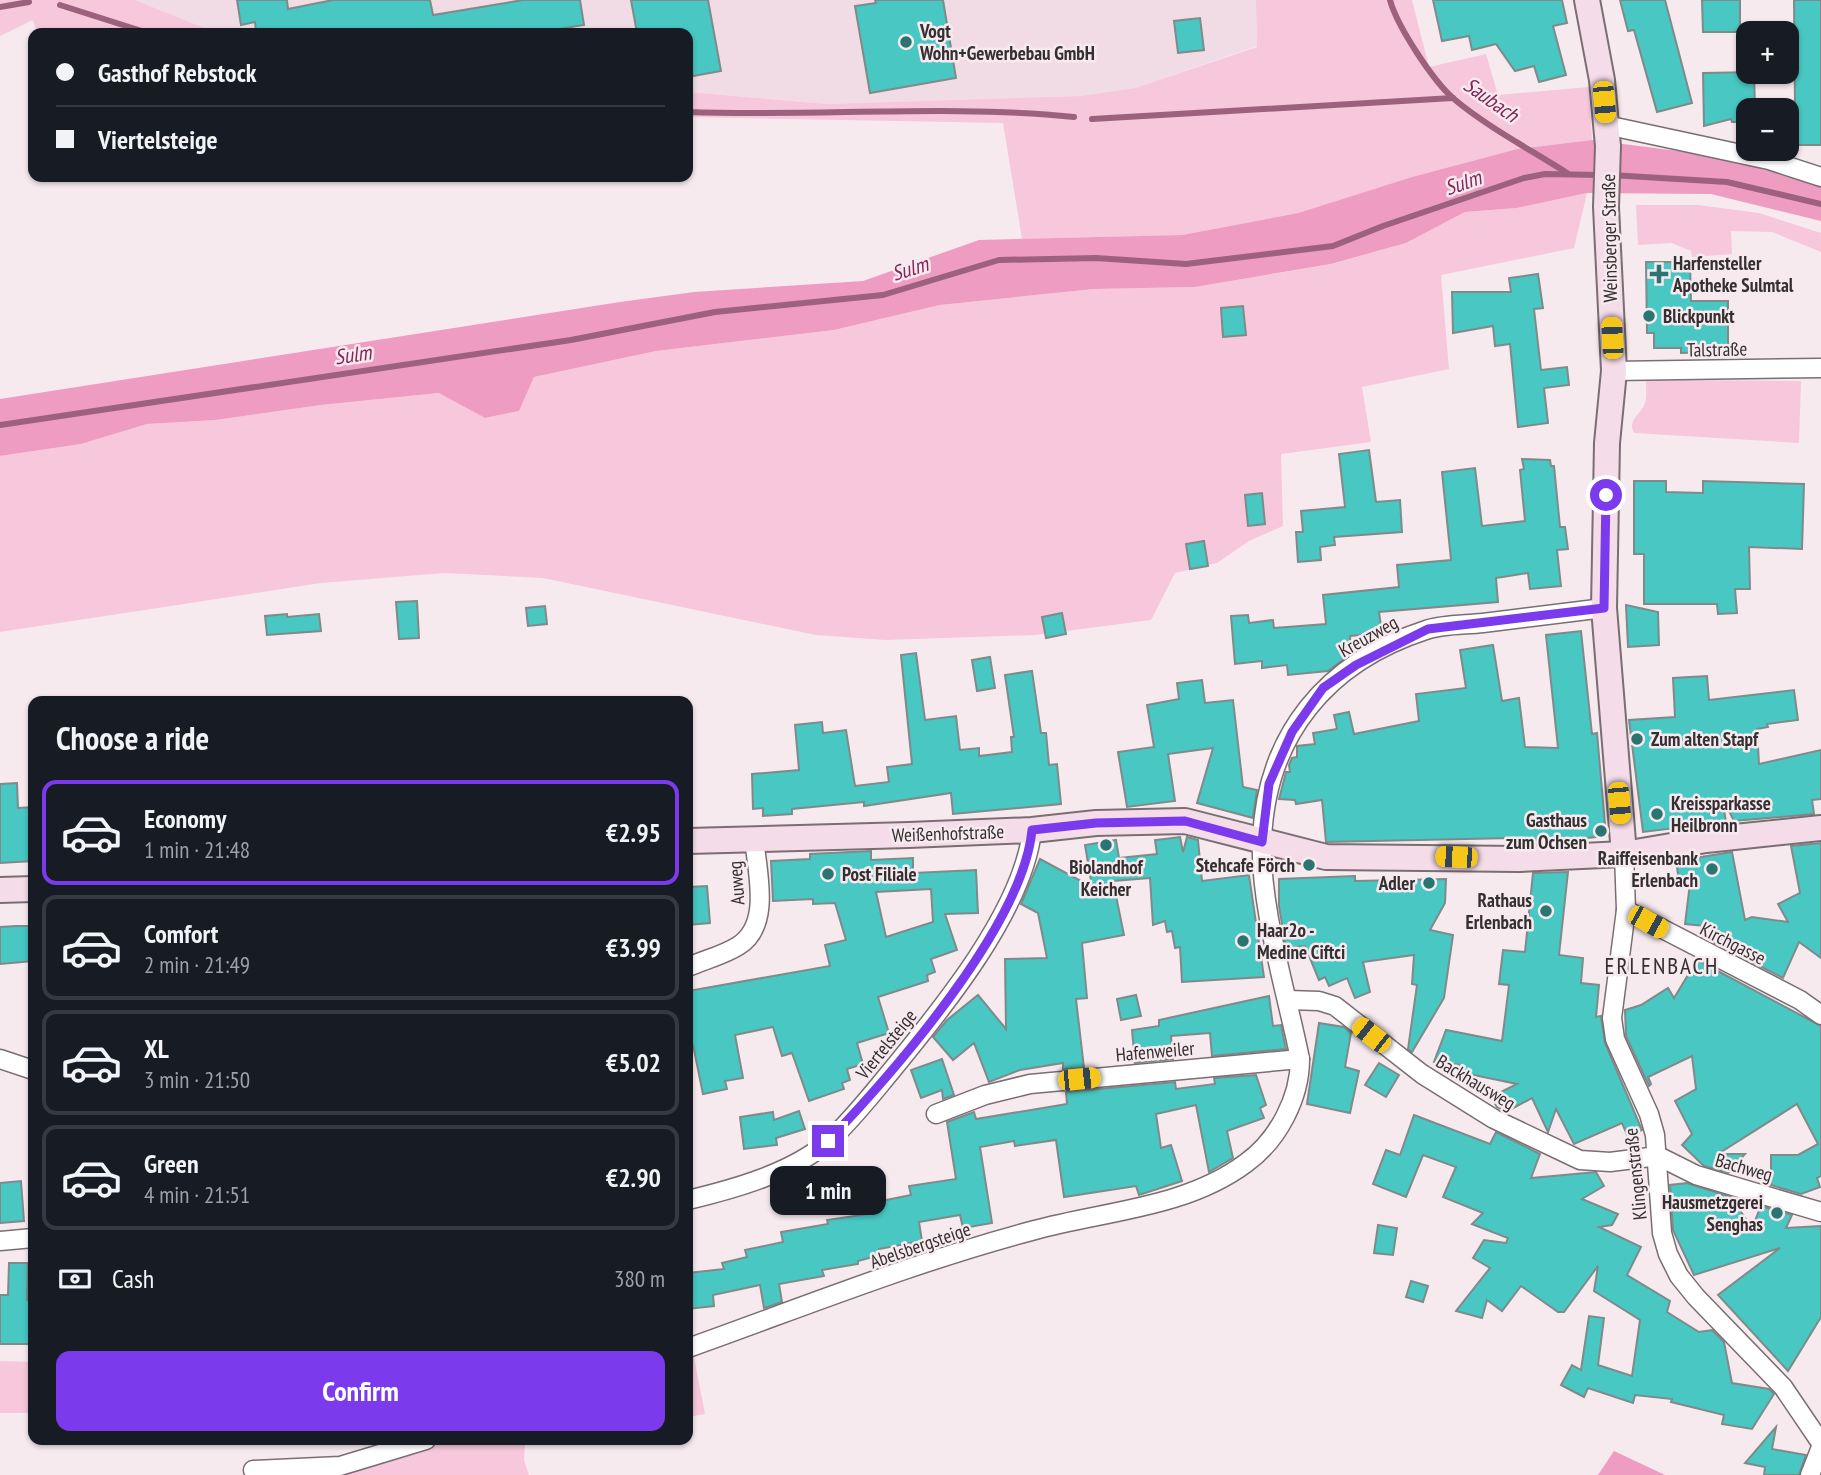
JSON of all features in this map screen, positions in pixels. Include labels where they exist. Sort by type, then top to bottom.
[{"type":"street","name":"Weinsberger Straße","points":[[1587,0],[1602,80],[1607,135],[1606,207],[1614,371],[1607,443],[1604,608],[1624,854]]},
{"type":"street","points":[[1607,135],[1769,160],[1821,177]]},
{"type":"street","name":"Talstraße","points":[[1614,371],[1821,368]]},
{"type":"street","name":"Kreuzweg","points":[[1262,842],[1269,784],[1292,732],[1323,688],[1356,665],[1428,629],[1604,608]]},
{"type":"street","name":"Weißenhofstraße","points":[[693,841],[1032,830],[1096,823],[1185,821],[1326,857],[1519,859],[1624,854],[1706,840],[1821,828]]},
{"type":"street","name":"Viertelsteige","points":[[693,1199],[724,1190],[806,1157],[828,1141],[865,1103],[963,978],[998,920],[1024,866],[1032,830]]},
{"type":"street","name":"Auweg","points":[[693,965],[737,947],[757,925],[759,912],[754,838]]},
{"type":"street","points":[[1262,842],[1272,925],[1300,1059]]},
{"type":"street","name":"Klingenstraße","points":[[1624,854],[1626,910],[1613,1028],[1625,1065],[1649,1114],[1658,1156],[1662,1233],[1679,1276],[1783,1387],[1821,1445],[1810,1475]]},
{"type":"street","points":[[0,890],[28,889]]},
{"type":"street","name":"Kirchgasse","points":[[1626,910],[1800,1000],[1821,1015]]},
{"type":"street","name":"Backhausweg","points":[[1288,1000],[1319,1001],[1335,1006],[1422,1074],[1467,1103],[1494,1119],[1580,1160],[1610,1162],[1658,1156]]},
{"type":"street","points":[[0,1059],[28,1068]]},
{"type":"street","name":"Hafenweiler","points":[[936,1114],[985,1095],[1030,1084],[1300,1059]]},
{"type":"street","name":"Abelsbergsteige","points":[[693,1346],[948,1256],[1035,1230],[1170,1199],[1213,1183],[1245,1164],[1262,1150],[1277,1131],[1290,1107],[1300,1077],[1300,1059]]},
{"type":"street","name":"Bachweg","points":[[1658,1156],[1696,1175],[1821,1212]]},
{"type":"street","points":[[0,1241],[28,1238]]},
{"type":"street","points":[[253,1470],[340,1466],[409,1445]]},
{"type":"shaded area","points":[[0,0],[135,0],[205,28],[35,28],[33,20],[0,36]]},
{"type":"shaded area","points":[[135,0],[1256,0],[1257,46],[1135,88],[1080,96],[827,104],[693,92],[693,28],[205,28]]},
{"type":"shaded area","points":[[1256,0],[1412,0],[1429,67],[1486,54],[1498,95],[1589,87],[1592,140],[1517,149],[1412,177],[1298,213],[1182,235],[1022,239],[1003,123],[693,117],[693,92],[827,104],[1080,96],[1135,88],[1257,47]]},
{"type":"shaded area","points":[[1592,140],[1709,155],[1821,184],[1821,221],[1711,194],[1587,193],[1517,208],[1465,212],[1406,243],[1331,264],[1195,287],[1094,289],[940,305],[834,330],[656,351],[534,377],[519,411],[485,418],[439,393],[321,405],[216,420],[147,424],[81,444],[0,456],[0,399],[620,302],[694,292],[863,281],[979,240],[1182,235],[1298,213],[1412,177],[1517,149]]},
{"type":"shaded area","points":[[1587,193],[1574,248],[1441,275],[1449,369],[1362,387],[1371,442],[1281,454],[1283,526],[1249,541],[1217,563],[1175,573],[1151,620],[1035,635],[885,640],[816,635],[543,578],[444,573],[321,583],[0,632],[0,456],[81,444],[147,424],[216,420],[321,405],[440,393],[485,418],[519,411],[534,377],[656,351],[834,330],[940,305],[1094,289],[1195,287],[1332,264],[1406,243],[1465,212],[1517,208]]},
{"type":"shaded area","points":[[1636,205],[1698,205],[1759,213],[1821,233],[1821,252],[1772,232],[1731,231],[1732,254],[1692,257],[1691,251],[1672,243],[1638,245]]},
{"type":"shaded area","points":[[1646,380],[1801,381],[1799,443],[1634,433],[1633,421],[1646,401]]},
{"type":"shaded area","points":[[693,1357],[705,1414],[693,1416]]},
{"type":"shaded area","points":[[0,1361],[28,1362],[28,1413],[0,1413]]},
{"type":"shaded area","points":[[435,1445],[525,1445],[524,1460],[529,1475],[336,1475]]},
{"type":"shaded area","points":[[1614,1451],[1665,1475],[1598,1475]]},
{"type":"building","points":[[237,0],[287,0],[288,9],[333,0],[430,0],[433,15],[523,0],[580,0],[584,25],[565,28],[256,28],[255,22],[241,25]]},
{"type":"building","points":[[631,0],[708,0],[721,71],[693,76],[693,28],[636,28]]},
{"type":"building","name":"Vogt Wohn+Gewerbebau GmbH","points":[[875,0],[943,0],[956,78],[870,93],[855,6],[876,3]]},
{"type":"building","points":[[1433,0],[1562,0],[1567,23],[1553,26],[1566,75],[1539,82],[1534,66],[1515,71],[1496,44],[1472,50],[1469,36],[1442,41]]},
{"type":"building","points":[[1620,0],[1665,0],[1692,103],[1657,112],[1634,30],[1628,31]]},
{"type":"building","points":[[1702,0],[1740,0],[1740,21],[1736,21],[1736,32],[1703,32]]},
{"type":"building","points":[[1794,0],[1821,0],[1821,145],[1799,145],[1799,98],[1795,98],[1795,84],[1799,84],[1799,21],[1794,21]]},
{"type":"building","points":[[1200,18],[1204,50],[1178,53],[1174,21]]},
{"type":"building","points":[[1736,72],[1736,84],[1754,84],[1755,98],[1736,98],[1736,122],[1731,119],[1704,126],[1703,73]]},
{"type":"building","points":[[1646,262],[1690,262],[1691,301],[1728,301],[1728,352],[1681,353],[1681,348],[1654,348],[1654,333],[1647,333]]},
{"type":"building","points":[[1538,274],[1543,308],[1534,309],[1541,370],[1567,367],[1569,385],[1544,388],[1548,423],[1518,427],[1510,344],[1495,346],[1493,326],[1453,333],[1452,292],[1511,292],[1509,278]]},
{"type":"building","points":[[1243,306],[1246,335],[1223,337],[1221,308]]},
{"type":"building","points":[[1369,450],[1376,502],[1400,500],[1402,532],[1334,537],[1335,545],[1320,547],[1321,560],[1298,562],[1296,532],[1303,532],[1301,511],[1345,507],[1339,454]]},
{"type":"building","points":[[1522,459],[1550,460],[1551,466],[1554,466],[1560,527],[1565,527],[1568,549],[1557,550],[1561,586],[1530,589],[1528,573],[1496,578],[1498,602],[1379,612],[1382,633],[1350,636],[1351,654],[1328,671],[1288,675],[1287,665],[1262,668],[1262,661],[1235,664],[1231,616],[1248,615],[1249,623],[1273,620],[1274,628],[1326,624],[1323,595],[1399,587],[1397,565],[1451,560],[1442,472],[1475,468],[1482,526],[1525,521],[1520,470],[1524,469]]},
{"type":"building","points":[[1634,481],[1666,481],[1666,492],[1703,493],[1703,481],[1804,484],[1802,549],[1749,547],[1750,589],[1735,589],[1737,613],[1718,614],[1717,604],[1644,604],[1644,554],[1634,554]]},
{"type":"building","points":[[1262,493],[1265,524],[1248,526],[1245,495]]},
{"type":"building","points":[[1204,541],[1208,566],[1190,569],[1186,544]]},
{"type":"building","points":[[417,601],[419,638],[399,639],[396,602]]},
{"type":"building","points":[[1626,605],[1658,612],[1659,645],[1628,647]]},
{"type":"building","points":[[545,606],[547,624],[528,626],[526,608]]},
{"type":"building","points":[[1062,613],[1066,634],[1046,638],[1042,617]]},
{"type":"building","points":[[287,614],[287,617],[319,614],[321,631],[267,635],[265,616]]},
{"type":"building","points":[[1581,631],[1592,734],[1597,733],[1606,836],[1536,843],[1537,839],[1513,838],[1326,842],[1322,800],[1296,804],[1295,800],[1279,799],[1286,772],[1290,772],[1292,758],[1297,757],[1297,746],[1315,744],[1313,733],[1337,729],[1334,715],[1349,712],[1354,734],[1419,721],[1416,694],[1466,688],[1460,650],[1493,645],[1502,701],[1519,698],[1525,747],[1558,748],[1546,635]]},
{"type":"building","points":[[916,653],[925,720],[956,716],[960,750],[979,748],[979,756],[1012,752],[1011,737],[1014,737],[1005,675],[1032,671],[1041,733],[1046,733],[1049,765],[1057,764],[1061,804],[953,814],[951,793],[864,806],[864,802],[792,809],[792,814],[763,816],[763,808],[753,809],[752,774],[799,770],[795,725],[822,722],[823,733],[846,730],[855,786],[889,782],[887,767],[912,764],[901,655]]},
{"type":"building","points":[[990,657],[995,688],[977,691],[972,660]]},
{"type":"building","points":[[1707,676],[1709,700],[1794,690],[1798,720],[1767,724],[1768,727],[1757,729],[1759,764],[1821,750],[1821,799],[1812,800],[1814,814],[1734,821],[1722,797],[1726,822],[1643,832],[1629,720],[1675,717],[1673,678]]},
{"type":"building","points":[[1202,680],[1205,703],[1233,700],[1243,787],[1257,790],[1253,818],[1197,803],[1213,748],[1168,754],[1175,801],[1127,807],[1118,752],[1154,747],[1147,705],[1179,699],[1177,683]]},
{"type":"building","points":[[17,783],[18,808],[28,807],[28,861],[0,863],[0,784]]},
{"type":"building","points":[[1180,837],[1183,852],[1187,837],[1198,840],[1202,881],[1249,875],[1264,977],[1182,982],[1180,947],[1175,948],[1172,931],[1167,932],[1165,921],[1153,925],[1150,878],[1113,881],[1124,935],[1082,943],[1087,998],[1076,999],[1084,1068],[1063,1069],[1063,1063],[1020,1070],[989,1082],[974,1043],[953,1060],[933,1037],[947,1020],[978,995],[1006,1029],[1005,959],[1047,958],[1038,913],[1021,904],[1040,859],[1092,887],[1085,845],[1116,840],[1119,858],[1157,854],[1155,840]]},
{"type":"building","points":[[1821,843],[1821,958],[1799,942],[1783,978],[1709,940],[1716,927],[1685,924],[1690,883],[1679,881],[1676,861],[1732,852],[1745,920],[1752,917],[1788,922],[1778,904],[1800,893],[1791,846]]},
{"type":"building","points":[[871,851],[871,860],[913,858],[913,873],[976,870],[978,913],[945,914],[957,950],[931,959],[935,972],[927,975],[928,981],[878,997],[889,1033],[857,1043],[863,1064],[847,1069],[850,1080],[842,1083],[844,1089],[809,1101],[792,1053],[782,1056],[773,1027],[735,1035],[743,1078],[725,1081],[727,1089],[703,1094],[693,1045],[693,990],[830,966],[825,945],[846,940],[835,903],[813,904],[813,899],[773,901],[771,861],[810,859],[810,854]],"holes":[[[931,889],[933,922],[886,937],[876,892]]]},
{"type":"building","points":[[1568,872],[1559,955],[1583,958],[1581,983],[1599,985],[1596,1017],[1601,1016],[1605,1043],[1642,1130],[1628,1137],[1622,1123],[1574,1144],[1556,1109],[1548,1132],[1532,1098],[1506,1112],[1497,1107],[1491,1097],[1517,1084],[1459,1072],[1460,1065],[1434,1062],[1446,1030],[1502,1041],[1509,985],[1499,984],[1503,950],[1525,952],[1533,873]]},
{"type":"building","points":[[1355,876],[1355,881],[1446,879],[1445,903],[1430,930],[1453,935],[1444,998],[1412,1052],[1408,1049],[1417,985],[1412,984],[1414,955],[1363,962],[1370,992],[1355,998],[1347,978],[1329,986],[1325,977],[1319,980],[1305,946],[1286,948],[1279,906],[1279,879]]},
{"type":"building","points":[[707,886],[710,923],[693,925],[693,887]]},
{"type":"building","points":[[28,926],[28,961],[0,964],[0,927]]},
{"type":"building","points":[[1697,960],[1821,1026],[1821,1176],[1817,1178],[1820,1187],[1801,1194],[1771,1185],[1771,1155],[1798,1155],[1818,1144],[1797,1104],[1718,1154],[1745,1154],[1728,1173],[1704,1166],[1682,1145],[1692,1134],[1675,1101],[1696,1089],[1692,1056],[1648,1077],[1651,1084],[1649,1086],[1626,1036],[1625,1010],[1641,1005],[1668,988],[1674,998]]},
{"type":"building","points":[[1136,995],[1141,1016],[1121,1020],[1117,999]]},
{"type":"building","points":[[1269,996],[1273,1026],[1281,1025],[1286,1049],[1212,1056],[1210,1033],[1171,1036],[1173,1059],[1135,1063],[1132,1030],[1159,1026],[1159,1020]]},
{"type":"building","points":[[1319,1023],[1344,1027],[1351,1033],[1345,1067],[1359,1071],[1350,1113],[1307,1104]]},
{"type":"building","points":[[942,1059],[954,1095],[943,1099],[942,1090],[921,1098],[911,1070]]},
{"type":"building","points":[[1379,1063],[1399,1075],[1386,1097],[1365,1085]]},
{"type":"building","points":[[1256,1075],[1266,1105],[1260,1108],[1264,1118],[1227,1131],[1233,1158],[1209,1172],[1196,1105],[1156,1114],[1161,1148],[1171,1145],[1182,1181],[1139,1195],[1136,1186],[1064,1197],[1056,1140],[1015,1146],[1014,1141],[980,1147],[992,1223],[963,1228],[960,1215],[919,1222],[922,1241],[879,1249],[880,1255],[858,1261],[858,1264],[822,1270],[824,1276],[779,1284],[782,1302],[764,1308],[760,1285],[713,1295],[714,1306],[693,1308],[693,1272],[724,1269],[722,1263],[747,1257],[745,1250],[783,1242],[781,1232],[828,1224],[827,1220],[868,1214],[866,1204],[911,1195],[909,1186],[956,1179],[947,1122],[974,1112],[976,1119],[1067,1104],[1066,1092],[1175,1082],[1176,1089],[1215,1084],[1214,1078]]},
{"type":"building","points":[[799,1111],[805,1129],[776,1138],[777,1145],[744,1149],[740,1117],[773,1112],[774,1120]]},
{"type":"building","points":[[1414,1115],[1490,1144],[1496,1132],[1540,1154],[1531,1178],[1596,1172],[1604,1186],[1582,1199],[1618,1214],[1612,1225],[1599,1227],[1641,1247],[1627,1275],[1670,1301],[1667,1312],[1699,1332],[1712,1330],[1724,1342],[1732,1383],[1769,1389],[1774,1394],[1752,1429],[1722,1424],[1724,1415],[1671,1402],[1672,1399],[1635,1395],[1633,1403],[1588,1388],[1584,1397],[1561,1385],[1572,1365],[1581,1370],[1589,1316],[1604,1318],[1598,1365],[1632,1376],[1640,1320],[1594,1291],[1598,1266],[1564,1312],[1558,1312],[1521,1286],[1502,1311],[1487,1300],[1482,1318],[1456,1311],[1490,1268],[1473,1258],[1484,1240],[1506,1243],[1508,1238],[1472,1224],[1483,1213],[1443,1197],[1456,1167],[1423,1155],[1406,1197],[1373,1184],[1386,1150],[1400,1155]]},
{"type":"building","points":[[21,1181],[24,1221],[0,1223],[0,1183]]},
{"type":"building","points":[[1687,1183],[1731,1197],[1752,1228],[1761,1206],[1792,1215],[1786,1228],[1821,1226],[1821,1317],[1788,1371],[1718,1295],[1780,1248],[1694,1275],[1673,1230],[1670,1185]]},
{"type":"building","points":[[1378,1225],[1397,1228],[1393,1255],[1374,1253]]},
{"type":"building","points":[[9,1263],[28,1263],[28,1344],[0,1344],[0,1295],[8,1295]]},
{"type":"building","points":[[1411,1281],[1428,1286],[1423,1302],[1406,1297]]},
{"type":"building","points":[[1776,1427],[1772,1449],[1806,1455],[1799,1475],[1764,1475],[1765,1467],[1745,1463]]},
{"type":"waterway","name":"Saubach","points":[[1390,0],[1400,24],[1417,52],[1436,80],[1454,99],[1494,128],[1567,173]]},
{"type":"waterway","points":[[0,7],[29,2]]},
{"type":"waterway","points":[[60,5],[132,28]]},
{"type":"waterway","points":[[1092,119],[1453,98]]},
{"type":"waterway","points":[[693,112],[978,111],[1074,117]]},
{"type":"waterway","name":"Sulm","points":[[0,425],[571,340],[715,312],[883,295],[999,260],[1096,258],[1186,264],[1333,246],[1524,178],[1545,174],[1600,175]]},
{"type":"waterway","name":"Sulm","points":[[1611,175],[1727,182],[1821,204]]},
{"type":"place","name":"Vogt Wohn+Gewerbebau GmbH","points":[[906,42]]},
{"type":"place","name":"Harfensteller Apotheke Sulmtal","points":[[1659,274]]},
{"type":"place","name":"Blickpunkt","points":[[1649,316]]},
{"type":"place","name":"Zum alten Stapf","points":[[1637,739]]},
{"type":"place","name":"Kreissparkasse Heilbronn","points":[[1657,814]]},
{"type":"place","name":"Gasthaus zum Ochsen","points":[[1601,831]]},
{"type":"place","name":"Biolandhof Keicher","points":[[1106,845]]},
{"type":"place","name":"Stehcafe Förch","points":[[1309,865]]},
{"type":"place","name":"Raiffeisenbank Erlenbach","points":[[1712,869]]},
{"type":"place","name":"Post Filiale","points":[[828,874]]},
{"type":"place","name":"Adler","points":[[1429,883]]},
{"type":"place","name":"Rathaus Erlenbach","points":[[1546,911]]},
{"type":"place","name":"Haar2o - Medine Ciftci","points":[[1243,941]]},
{"type":"place","name":"Hausmetzgerei Senghas","points":[[1777,1213]]},
{"type":"district","name":"ERLENBACH","points":[[1662,966]]},
{"type":"route","points":[[828,1141],[865,1103],[956,989],[998,920],[1024,866],[1032,830],[1096,823],[1185,821],[1262,842],[1269,784],[1292,732],[1323,688],[1356,665],[1428,629],[1604,608],[1606,495]]}]
